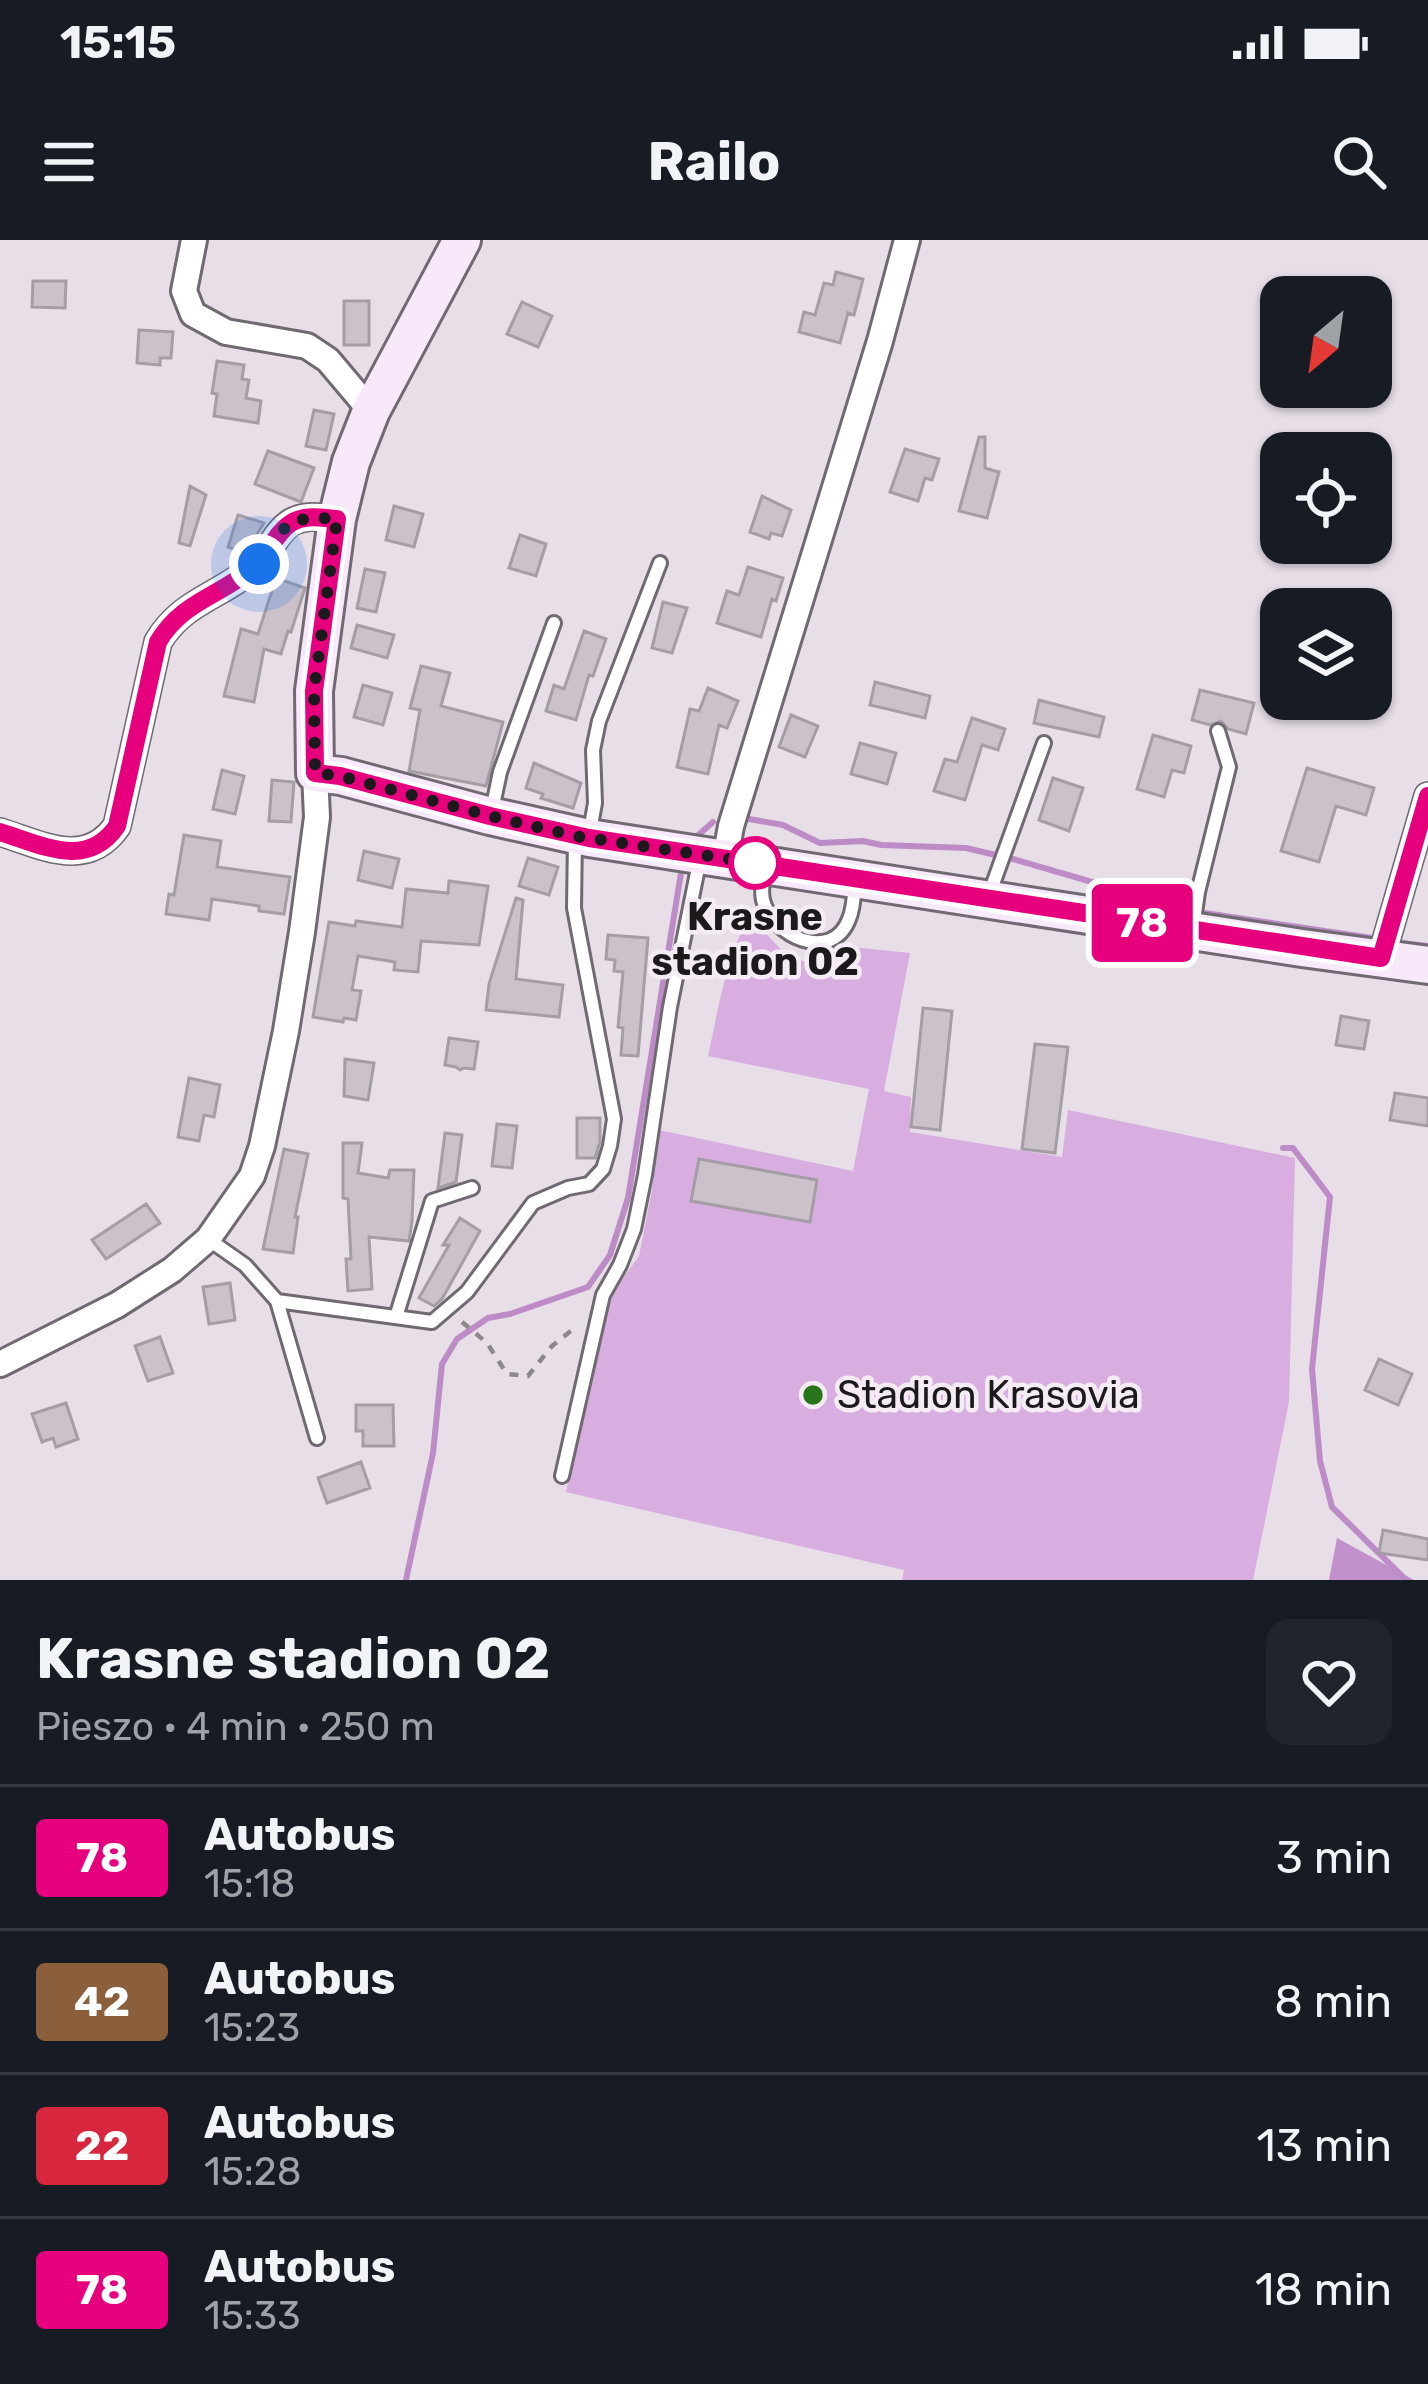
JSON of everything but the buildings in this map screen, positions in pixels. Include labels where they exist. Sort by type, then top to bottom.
[{"type":"street","points":[[194,240],[184,291],[193,314],[226,332],[307,346],[328,360],[371,411]]},
{"type":"street","points":[[0,1364],[148,1287],[208,1239],[251,1176],[262,1146],[302,932],[317,817],[314,691],[337,519],[371,411],[462,240]]},
{"type":"street","points":[[713,858],[731,826],[907,240]]},
{"type":"street","points":[[0,832],[82,852],[107,840],[117,826],[158,642],[170,623],[259,564],[291,523],[307,517],[337,519]]},
{"type":"street","points":[[315,773],[582,837],[1428,964]]},
{"type":"street","points":[[1381,958],[1428,796]]},
{"type":"lane","points":[[277,1301],[432,1322],[467,1292],[533,1203],[589,1184],[603,1169],[614,1119],[574,908],[582,837],[595,803],[593,750],[599,721],[660,562]]},
{"type":"lane","points":[[490,816],[500,772],[554,623]]},
{"type":"lane","points":[[1193,931],[1229,767],[1218,731]]},
{"type":"lane","points":[[988,898],[1043,743]]},
{"type":"lane","points":[[562,1476],[603,1295],[634,1229],[670,1006],[713,858]]},
{"type":"lane","points":[[763,864],[763,900],[771,916],[795,939],[816,944],[847,924],[856,879]]},
{"type":"lane","points":[[396,1317],[432,1201],[472,1188]]},
{"type":"lane","points":[[208,1239],[245,1264],[277,1301],[317,1438]]},
{"type":"path","points":[[449,1309],[487,1343],[507,1374],[528,1376],[603,1295]]},
{"type":"shaded area","points":[[747,920],[789,958],[818,964],[852,947],[910,953],[884,1091],[911,1097],[910,1132],[1062,1157],[1068,1110],[1295,1158],[1289,1402],[1253,1580],[902,1580],[904,1570],[566,1492],[607,1300],[639,1256],[659,1130],[853,1171],[869,1089],[708,1056],[728,970]]},
{"type":"shaded area","points":[[1337,1538],[1414,1580],[1329,1580]]},
{"type":"waterway","points":[[749,819],[783,825],[820,843],[966,848],[1185,909]]},
{"type":"waterway","points":[[696,837],[713,822]]},
{"type":"waterway","points":[[406,1580],[433,1453],[442,1364],[457,1339],[488,1318],[588,1287],[610,1255],[628,1198],[681,873]]},
{"type":"waterway","points":[[1205,913],[1379,939]]},
{"type":"waterway","points":[[1402,943],[1428,946]]},
{"type":"waterway","points":[[1283,1148],[1293,1148],[1330,1197],[1312,1369],[1320,1461],[1332,1507],[1406,1580]]},
{"type":"bus line","name":"78","points":[[0,832],[82,852],[107,840],[117,826],[158,642],[170,623],[259,564],[278,534],[307,517],[337,519],[314,691],[315,773],[589,838],[1381,958],[1428,796]]},
{"type":"place","name":"Krasne stadion 02","points":[[755,863]]},
{"type":"place","name":"Stadion Krasovia","points":[[813,1395]]},
{"type":"route","points":[[259,564],[291,523],[307,517],[337,519],[314,691],[315,773],[575,836],[763,864],[755,863]]}]
